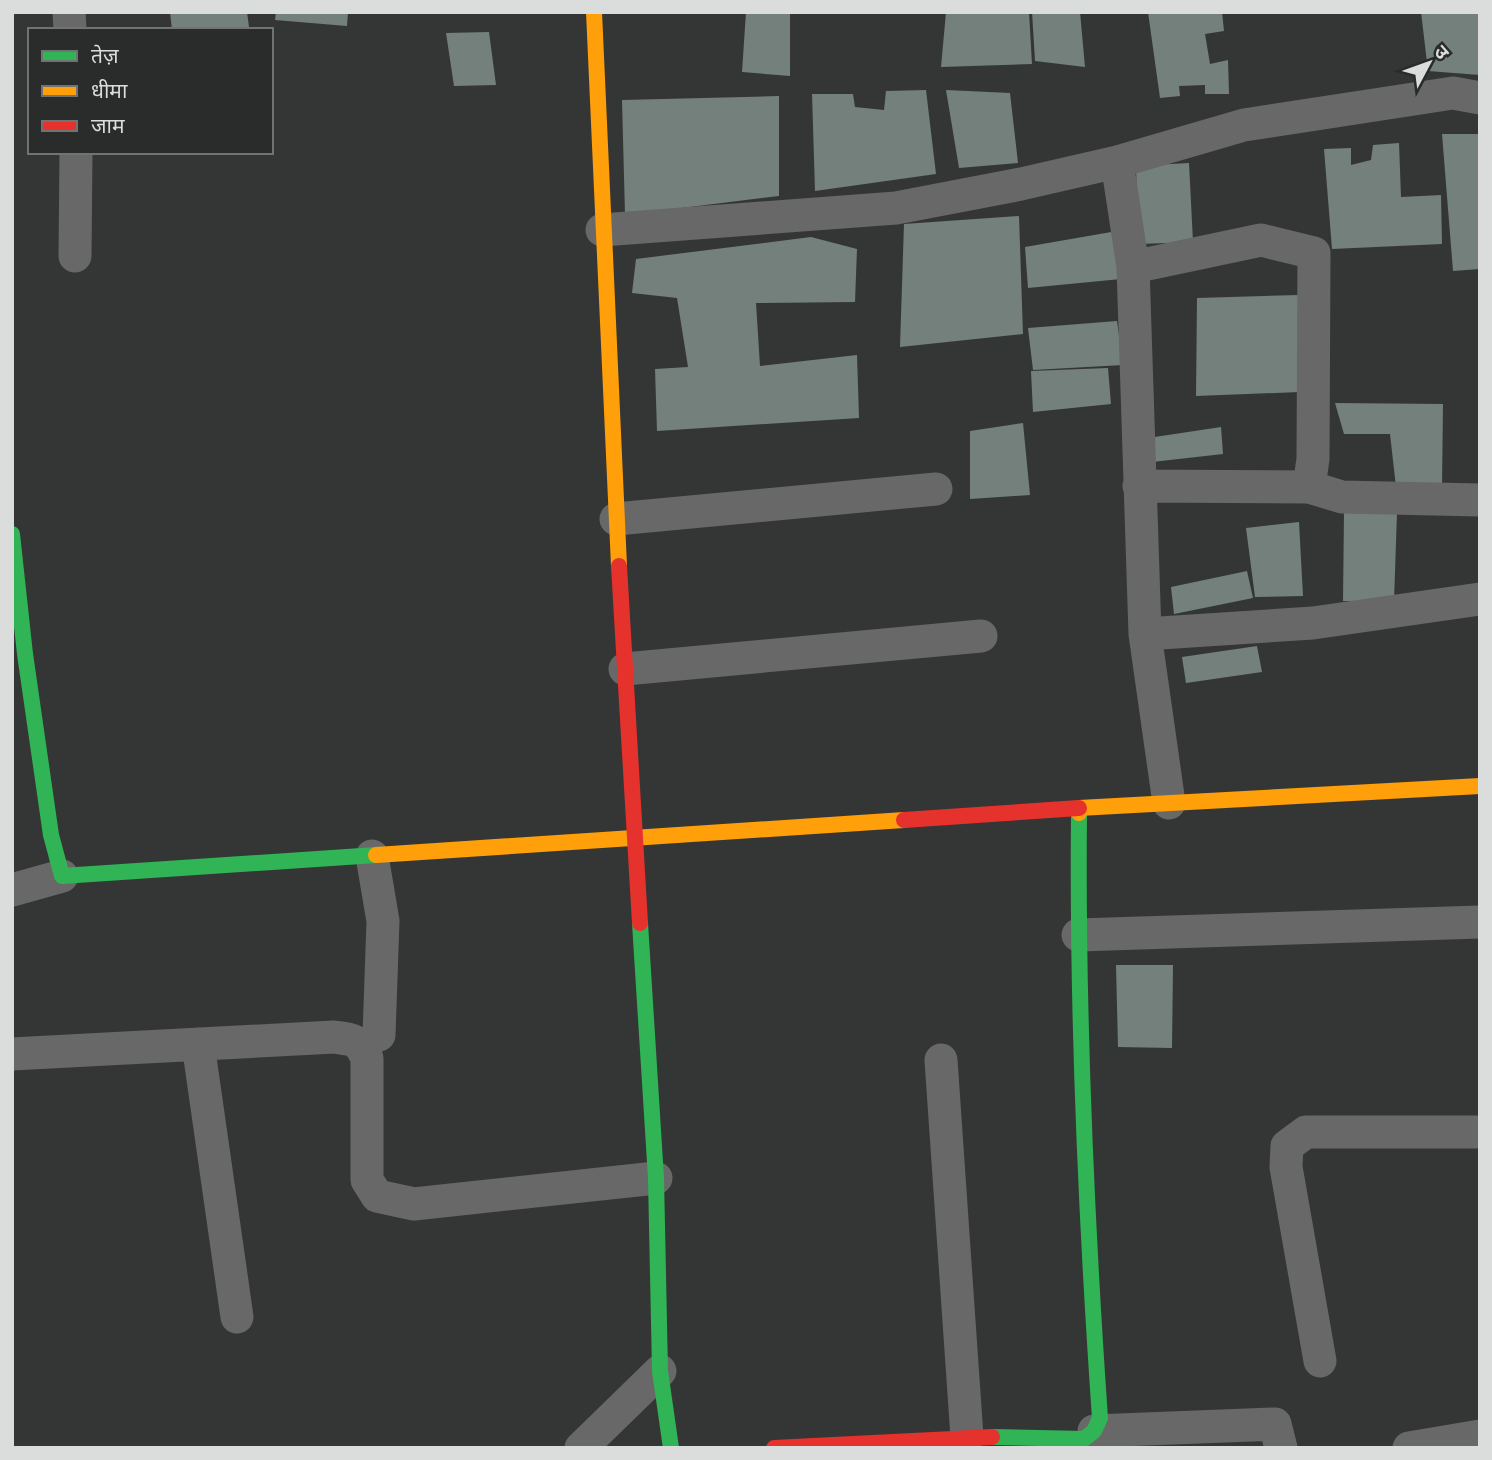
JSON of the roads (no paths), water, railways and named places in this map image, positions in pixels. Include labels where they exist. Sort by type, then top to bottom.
[{"type":"street","points":[[594,12],[616,519],[656,1178],[660,1371],[671,1448]]},
{"type":"street","points":[[602,230],[896,208],[1117,162],[1244,125],[1453,93],[1480,98]]},
{"type":"street","points":[[75,256],[76,154]]},
{"type":"street","points":[[1117,162],[1133,268],[1145,634],[1169,803]]},
{"type":"street","points":[[1133,268],[1261,240],[1314,253],[1313,459],[1309,487]]},
{"type":"street","points":[[1139,486],[1309,487],[1342,496],[1480,500]]},
{"type":"street","points":[[616,519],[936,489]]},
{"type":"street","points":[[12,534],[25,654],[48,809],[62,876]]},
{"type":"street","points":[[1145,634],[1313,623],[1480,600]]},
{"type":"street","points":[[625,669],[981,636]]},
{"type":"street","points":[[12,890],[62,876],[1079,807],[1480,786]]},
{"type":"street","points":[[774,1448],[967,1437],[1084,1438],[1094,1431],[1100,1418],[1078,935],[1079,807]]},
{"type":"street","points":[[372,856],[383,921],[379,1035]]},
{"type":"street","points":[[1078,935],[1480,922]]},
{"type":"street","points":[[12,1054],[334,1037],[353,1040],[360,1044],[366,1058],[367,1180],[377,1196],[415,1204],[656,1178]]},
{"type":"street","points":[[198,1044],[237,1317]]},
{"type":"street","points":[[941,1060],[967,1437]]},
{"type":"street","points":[[1320,1361],[1286,1167],[1287,1146],[1306,1132],[1480,1132]]},
{"type":"street","points":[[582,1448],[660,1371]]},
{"type":"street","points":[[1094,1431],[1275,1424],[1281,1448]]},
{"type":"street","points":[[1409,1448],[1480,1436]]}]
